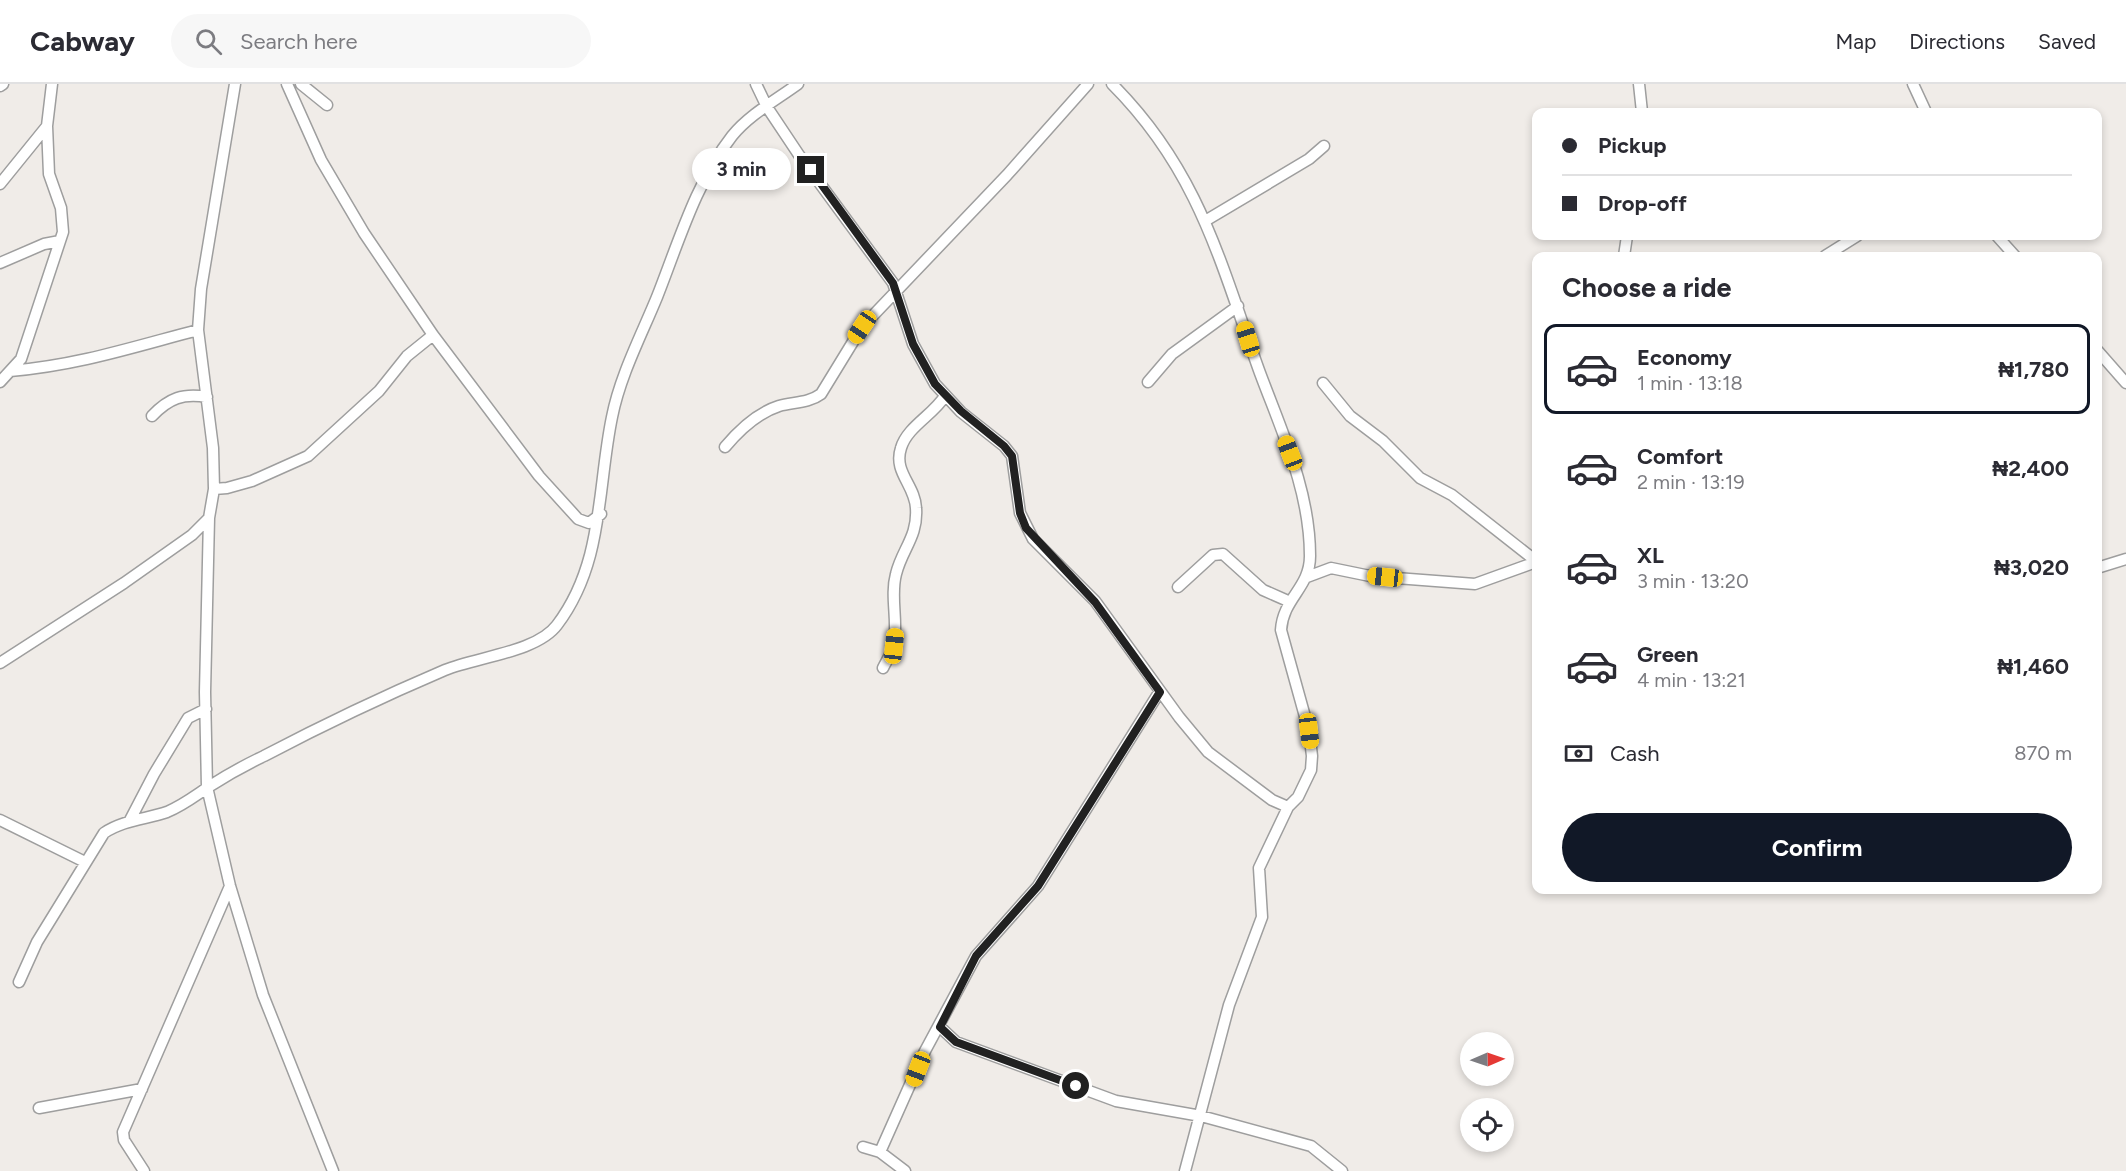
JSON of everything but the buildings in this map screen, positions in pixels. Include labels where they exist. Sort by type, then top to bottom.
[{"type":"street","points":[[0,382],[21,359],[27,344],[60,241],[64,219],[49,174],[47,126],[51,88],[40,84]]},
{"type":"street","points":[[235,84],[203,278],[198,330],[213,448],[214,489],[209,518],[207,788],[230,886],[263,995],[333,1171]]},
{"type":"street","points":[[287,84],[321,160],[364,233],[433,335],[539,476],[578,519],[589,523],[601,514]]},
{"type":"street","points":[[301,84],[327,105]]},
{"type":"street","points":[[756,84],[767,107],[880,263],[896,291],[913,344],[935,384],[945,396],[1004,446],[1012,456],[1020,513],[1026,528],[1095,602],[1160,692],[1208,752],[1272,800],[1288,807]]},
{"type":"street","points":[[19,982],[37,942],[104,833],[129,822],[168,812],[192,800],[207,788],[263,756],[368,704],[447,669],[547,637],[573,599],[587,568],[601,514],[612,417],[624,377],[674,251],[718,157],[733,134],[798,84]]},
{"type":"street","points":[[725,447],[738,431],[764,414],[777,407],[814,399],[821,394],[862,327],[1007,175],[1088,84]]},
{"type":"street","points":[[1112,84],[1153,129],[1190,187],[1205,221],[1238,306],[1300,483],[1310,557],[1307,577],[1288,601],[1282,615],[1281,630],[1306,720],[1312,756],[1305,785],[1288,807],[1258,868],[1262,917],[1229,1005],[1185,1171]]},
{"type":"street","points":[[1639,84],[1642,108]]},
{"type":"street","points":[[1913,84],[1924,108]]},
{"type":"street","points":[[0,184],[47,126]]},
{"type":"street","points":[[1205,221],[1309,159],[1324,146]]},
{"type":"street","points":[[1831,252],[1851,240]]},
{"type":"street","points":[[2000,240],[2011,252]]},
{"type":"street","points":[[0,263],[44,244],[60,241]]},
{"type":"street","points":[[1148,382],[1172,354],[1238,306]]},
{"type":"street","points":[[10,371],[78,363],[198,330]]},
{"type":"street","points":[[214,489],[238,486],[308,456],[379,391],[407,356],[433,335]]},
{"type":"street","points":[[2102,356],[2126,383]]},
{"type":"street","points":[[1323,383],[1350,416],[1383,441],[1420,478],[1452,495],[1532,559]]},
{"type":"street","points":[[152,416],[162,405],[176,397],[191,395],[207,397]]},
{"type":"street","points":[[883,668],[894,646],[893,587],[896,571],[914,536],[916,522],[914,496],[900,472],[899,455],[905,438],[934,412],[945,396]]},
{"type":"street","points":[[0,663],[124,583],[192,535],[209,518]]},
{"type":"street","points":[[1178,587],[1213,555],[1223,554],[1263,590],[1288,601]]},
{"type":"street","points":[[2102,566],[2126,559]]},
{"type":"street","points":[[1307,577],[1331,568],[1370,576],[1475,584],[1532,563]]},
{"type":"street","points":[[880,1152],[911,1087],[925,1051],[940,1027],[976,956],[1038,886],[1160,692]]},
{"type":"street","points":[[129,822],[154,774],[188,718],[206,709]]},
{"type":"street","points":[[0,820],[85,862]]},
{"type":"street","points":[[144,1171],[124,1140],[123,1132],[230,886]]},
{"type":"street","points":[[940,1027],[956,1042],[1116,1101],[1201,1116],[1311,1146],[1342,1171]]},
{"type":"street","points":[[39,1108],[142,1089]]},
{"type":"street","points":[[863,1147],[880,1152],[905,1171]]},
{"type":"route","points":[[811,170],[893,283],[913,344],[935,384],[961,411],[1004,446],[1012,456],[1020,513],[1033,539],[1065,568],[1095,602],[1160,692],[1038,886],[976,956],[940,1027],[956,1042],[1076,1086]]}]
